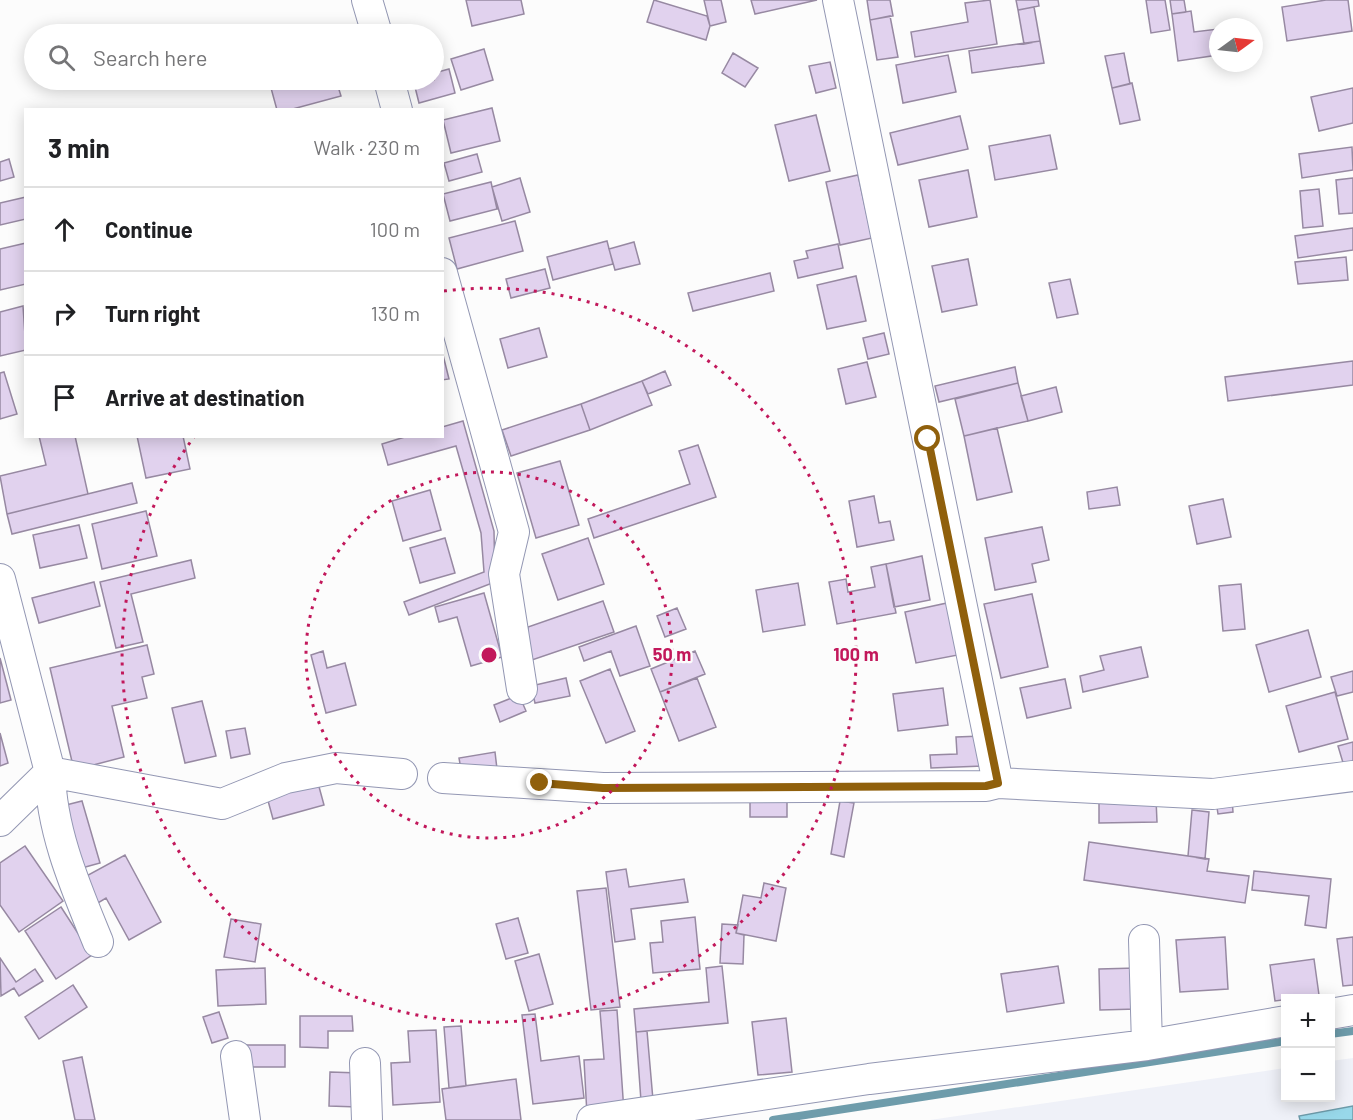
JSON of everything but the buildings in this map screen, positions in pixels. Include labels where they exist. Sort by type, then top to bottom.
[{"type":"street","points":[[367,0],[374,24]]},
{"type":"street","points":[[838,0],[998,783]]},
{"type":"street","points":[[392,90],[397,108]]},
{"type":"street","points":[[444,280],[514,532],[504,573],[522,688]]},
{"type":"street","points":[[0,579],[50,772],[51,793],[69,870],[98,942]]},
{"type":"street","points":[[50,772],[222,804],[286,778],[336,768],[402,774]]},
{"type":"street","points":[[0,820],[50,772]]},
{"type":"street","points":[[443,778],[603,788],[974,786],[998,783],[1213,794],[1353,776]]},
{"type":"street","points":[[1143,940],[1147,1044]]},
{"type":"street","points":[[1335,1013],[1353,1010]]},
{"type":"street","points":[[592,1120],[904,1074],[1147,1044],[1281,1022]]},
{"type":"street","points":[[236,1056],[245,1120]]},
{"type":"street","points":[[365,1063],[367,1120]]},
{"type":"shaded area","points":[[1353,1058],[1353,1120],[930,1120],[1281,1069],[1281,1102],[1335,1102],[1335,1060]]},
{"type":"water","points":[[1353,1106],[1353,1120],[1300,1120],[1299,1116]]},
{"type":"waterway","points":[[1335,1033],[1353,1031]]},
{"type":"waterway","points":[[773,1120],[1281,1042]]},
{"type":"route","points":[[540,783],[603,788],[986,786],[998,783],[928,439]]}]
